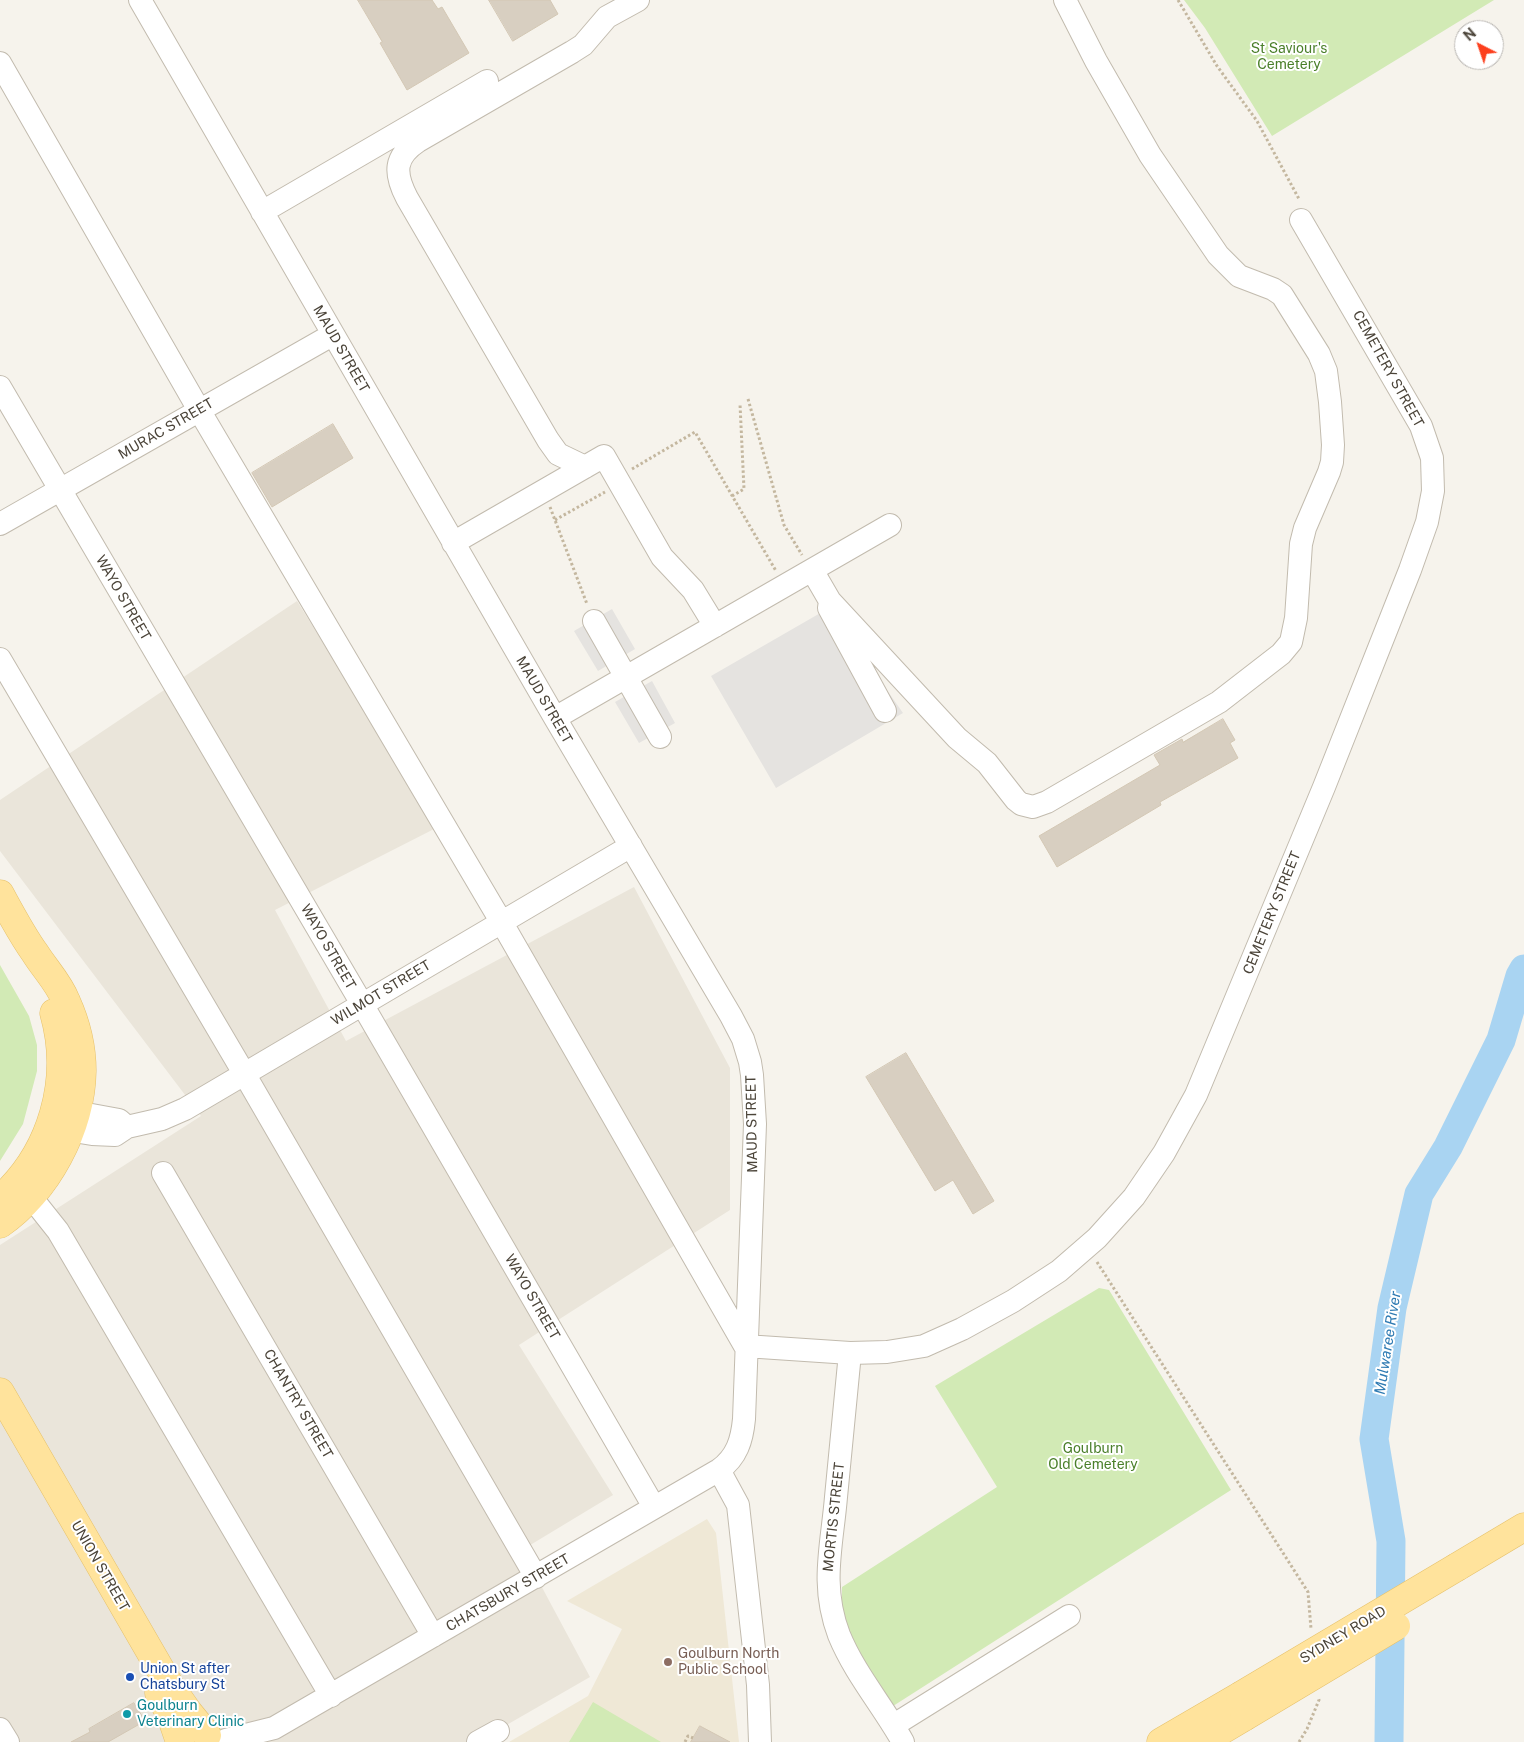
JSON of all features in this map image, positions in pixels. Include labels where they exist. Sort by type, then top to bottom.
[{"type":"main road","points":[[0,894],[34,952],[60,988],[66,1000],[78,1035],[82,1070],[81,1086],[62,1120],[41,1147],[26,1172],[0,1199]]},
{"type":"main road","points":[[0,1224],[31,1196],[51,1169],[66,1142],[62,1120]]},
{"type":"main road","name":"UNION STREET","points":[[0,1392],[170,1686],[189,1713],[213,1740]]},
{"type":"main road","name":"UNION STREET","points":[[0,1417],[159,1691],[171,1716],[180,1742]]},
{"type":"main road","name":"SYDNEY ROAD","points":[[1161,1742],[1242,1706],[1458,1578],[1524,1528]]},
{"type":"main road","name":"SYDNEY ROAD","points":[[1458,1578],[1524,1550]]},
{"type":"main road","name":"SYDNEY ROAD","points":[[1202,1742],[1242,1706]]},
{"type":"street","name":"MAUD STREET","points":[[140,0],[332,335],[731,1016],[743,1040],[752,1075],[754,1163],[743,1429],[736,1451]]},
{"type":"street","points":[[585,467],[558,454],[548,440],[407,198],[398,178],[398,166],[403,154],[418,141],[572,52],[583,44],[607,18],[638,0]]},
{"type":"street","points":[[805,565],[830,602],[957,738],[987,763],[1016,800],[1027,806],[1040,805],[1047,802],[1219,702],[1281,654],[1291,642],[1296,618],[1301,544],[1305,528],[1329,472],[1333,454],[1326,371],[1318,354],[1282,295],[1273,289],[1239,276],[1211,246],[1150,155],[1096,61],[1065,0]]},
{"type":"street","points":[[0,63],[199,410],[502,922],[746,1346]]},
{"type":"street","points":[[262,212],[487,81]]},
{"type":"street","name":"CEMETERY STREET","points":[[746,1346],[850,1353],[887,1352],[924,1346],[962,1329],[1013,1301],[1059,1271],[1098,1238],[1134,1197],[1164,1153],[1196,1095],[1324,787],[1410,570],[1427,522],[1433,491],[1432,458],[1421,426],[1301,220]]},
{"type":"street","name":"MURAC STREET","points":[[0,524],[332,335]]},
{"type":"street","name":"WAYO STREET","points":[[0,388],[362,1004],[654,1507]]},
{"type":"street","points":[[453,543],[604,456],[662,557],[689,584],[715,626]]},
{"type":"street","points":[[555,718],[715,626],[805,565],[890,525]]},
{"type":"street","points":[[830,602],[829,608],[885,711]]},
{"type":"street","points":[[594,621],[660,737]]},
{"type":"street","points":[[0,659],[536,1577]]},
{"type":"street","name":"WILMOT STREET","points":[[62,1120],[119,1120],[127,1127],[152,1122],[175,1113],[244,1075],[631,846]]},
{"type":"street","name":"CHANTRY STREET","points":[[163,1173],[433,1636]]},
{"type":"street","points":[[31,1196],[58,1231],[331,1696]]},
{"type":"street","name":"MORTIS STREET","points":[[850,1353],[836,1502],[829,1550],[830,1594],[834,1616],[845,1647],[865,1684],[898,1734],[1069,1616]]},
{"type":"street","name":"CHATSBURY STREET","points":[[213,1740],[268,1735],[433,1636],[719,1470],[736,1451]]},
{"type":"street","points":[[719,1470],[738,1505],[758,1686],[760,1742]]},
{"type":"street","points":[[0,1729],[8,1742]]},
{"type":"street","points":[[478,1742],[498,1730]]},
{"type":"path","points":[[1178,0],[1216,66],[1257,121],[1298,198]]},
{"type":"path","points":[[748,399],[784,525],[804,557],[805,565]]},
{"type":"path","points":[[732,496],[744,489],[740,404]]},
{"type":"path","points":[[625,473],[695,432],[777,572],[784,568]]},
{"type":"path","points":[[555,520],[612,488]]},
{"type":"path","points":[[549,505],[594,621]]},
{"type":"path","points":[[1095,1258],[1308,1592],[1312,1632]]},
{"type":"path","points":[[1299,1742],[1307,1729],[1319,1700],[1318,1690]]},
{"type":"path","points":[[685,1742],[688,1736],[693,1738]]},
{"type":"shaded area","points":[[297,601],[438,827],[275,910],[346,1041],[634,887],[730,1068],[730,1210],[519,1345],[613,1495],[522,1550],[590,1677],[477,1742],[0,1742],[0,1245],[201,1116],[0,851],[0,800]]},
{"type":"shaded area","points":[[829,608],[903,713],[776,788],[711,676]]},
{"type":"shaded area","points":[[612,609],[635,649],[598,671],[574,631]]},
{"type":"shaded area","points":[[652,681],[675,723],[639,743],[615,702]]},
{"type":"shaded area","name":"Goulburn North Public School","points":[[707,1519],[716,1533],[739,1742],[509,1742],[588,1696],[622,1629],[567,1601]]},
{"type":"green space","name":"St Saviour's Cemetery","points":[[1184,0],[1494,0],[1461,20],[1454,20],[1454,25],[1272,136],[1205,28]]},
{"type":"green space","points":[[0,965],[29,1016],[37,1045],[37,1071],[23,1124],[0,1161]]},
{"type":"green space","name":"Goulburn Old Cemetery","points":[[1099,1288],[1109,1290],[1231,1490],[890,1708],[842,1623],[842,1587],[997,1487],[935,1386]]},
{"type":"green space","points":[[593,1702],[661,1742],[569,1742]]},
{"type":"building","points":[[358,0],[432,0],[438,9],[442,7],[469,53],[407,90]]},
{"type":"building","points":[[489,0],[550,0],[558,14],[513,41]]},
{"type":"building","points":[[333,424],[353,458],[272,507],[252,473]]},
{"type":"building","points":[[1223,719],[1235,740],[1230,743],[1238,758],[1160,802],[1161,805],[1057,867],[1039,836],[1160,765],[1154,755],[1182,739],[1183,742]]},
{"type":"building","points":[[906,1053],[994,1201],[973,1214],[953,1180],[935,1191],[866,1077]]},
{"type":"building","name":"Goulburn Veterinary Clinic","points":[[134,1703],[145,1721],[108,1742],[71,1742],[90,1732],[89,1729]]},
{"type":"building","points":[[700,1726],[730,1742],[691,1742]]},
{"type":"waterway","name":"Mulwaree River","points":[[1389,1742],[1391,1541],[1374,1439],[1392,1308],[1419,1194],[1448,1147],[1501,1040],[1520,976],[1524,969]]},
{"type":"place","name":"Goulburn North Public School","points":[[668,1662]]},
{"type":"place","name":"Union St after Chatsbury St","points":[[130,1677]]},
{"type":"place","name":"Goulburn Veterinary Clinic","points":[[127,1714]]}]
